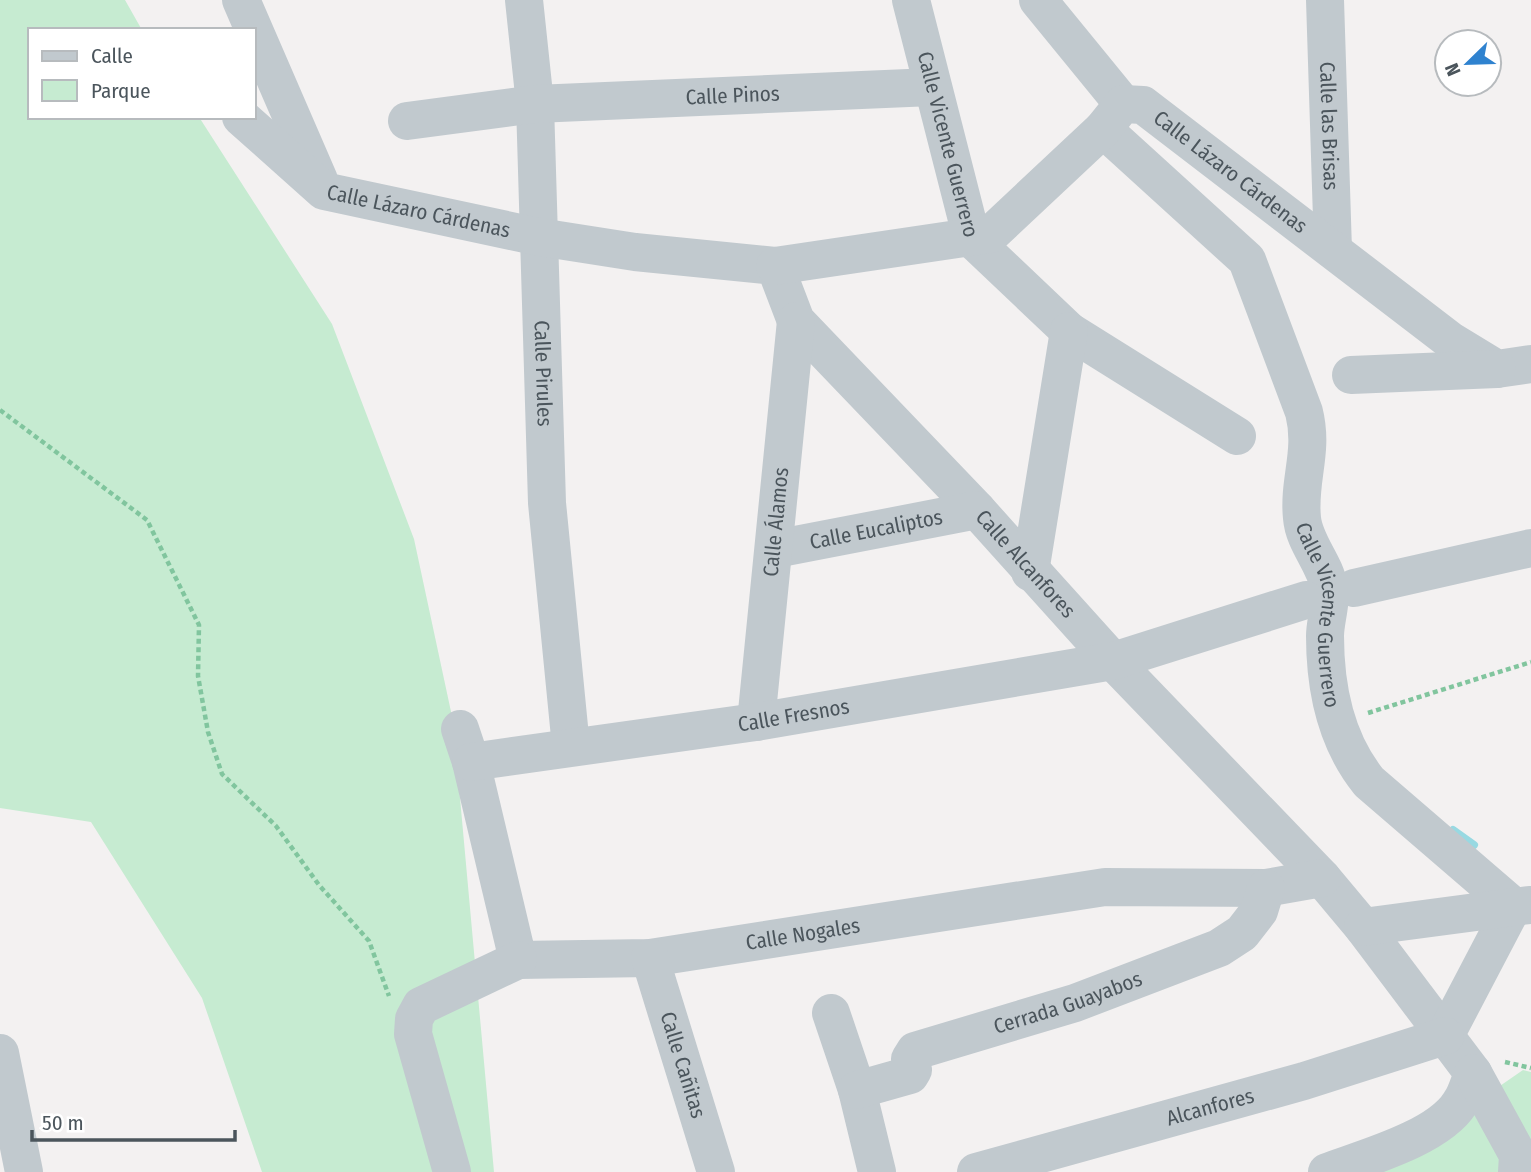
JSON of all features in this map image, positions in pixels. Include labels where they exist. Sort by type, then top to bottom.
[{"type":"street","points":[[241,0],[253,28]]},
{"type":"street","name":"Calle Pirules","points":[[524,0],[535,104],[547,503],[570,747]]},
{"type":"street","name":"Calle Vicente Guerrero","points":[[911,0],[972,239],[1069,331],[1237,436]]},
{"type":"street","points":[[539,237],[635,252],[775,266],[972,239],[991,234],[1113,116],[1038,0]]},
{"type":"street","name":"Calle las Brisas","points":[[1325,0],[1334,250]]},
{"type":"street","points":[[256,35],[324,191]]},
{"type":"street","name":"Calle Pinos","points":[[407,121],[535,104],[932,88]]},
{"type":"street","name":"Calle Lázaro Cárdenas","points":[[1113,116],[1143,105],[1451,341],[1514,366]]},
{"type":"street","name":"Calle Vicente Guerrero","points":[[1113,116],[1247,260],[1304,412],[1310,436],[1301,499],[1302,520],[1329,587],[1325,633],[1327,686],[1336,724],[1359,769],[1369,782],[1522,905]]},
{"type":"street","name":"Calle Lázaro Cárdenas","points":[[244,119],[324,191],[539,237]]},
{"type":"street","name":"Calle Alcanfores","points":[[775,266],[796,321],[977,510],[1113,662],[1322,878],[1363,927],[1473,1073],[1518,1155],[1517,1172]]},
{"type":"street","name":"Calle Álamos","points":[[756,722],[796,321]]},
{"type":"street","points":[[1030,572],[1069,331]]},
{"type":"street","points":[[1352,375],[1514,366]]},
{"type":"street","name":"Calle Eucaliptos","points":[[775,549],[977,510]]},
{"type":"street","points":[[1353,588],[1531,548]]},
{"type":"street","name":"Calle Fresnos","points":[[518,960],[465,745],[570,747],[756,722],[1113,662],[1306,600]]},
{"type":"street","name":"Calle Nogales","points":[[518,960],[650,958],[1105,887],[1266,888],[1322,878]]},
{"type":"street","name":"Cerrada Guayabos","points":[[857,1090],[910,1075],[913,1069],[909,1059],[915,1051],[1075,1003],[1219,948],[1242,933],[1259,911],[1266,888]]},
{"type":"street","points":[[1363,927],[1522,905]]},
{"type":"street","points":[[1445,1036],[1522,905]]},
{"type":"street","name":"Calle Cañitas","points":[[650,958],[716,1172]]},
{"type":"street","points":[[452,1172],[413,1034],[414,1018],[421,1006],[518,960]]},
{"type":"street","points":[[831,1013],[857,1090],[877,1172]]},
{"type":"street","name":"Alcanfores","points":[[976,1172],[1304,1081],[1445,1036]]},
{"type":"street","points":[[0,1054],[6,1108],[24,1172]]},
{"type":"street","points":[[1327,1172],[1384,1151],[1441,1122],[1461,1102],[1473,1073]]},
{"type":"path","points":[[0,410],[147,520],[199,625],[198,676],[208,732],[222,774],[276,826],[319,885],[369,941],[391,999]]},
{"type":"path","points":[[1355,718],[1531,662]]},
{"type":"green space","points":[[0,0],[125,0],[141,28],[28,28],[28,119],[200,119],[332,324],[414,539],[453,721],[494,1172],[262,1172],[202,998],[91,822],[0,808]]},
{"type":"green space","points":[[1523,1070],[1531,1072],[1531,1172],[1313,1172],[1481,1099]]},
{"type":"waterway","points":[[1453,830],[1474,845]]}]
